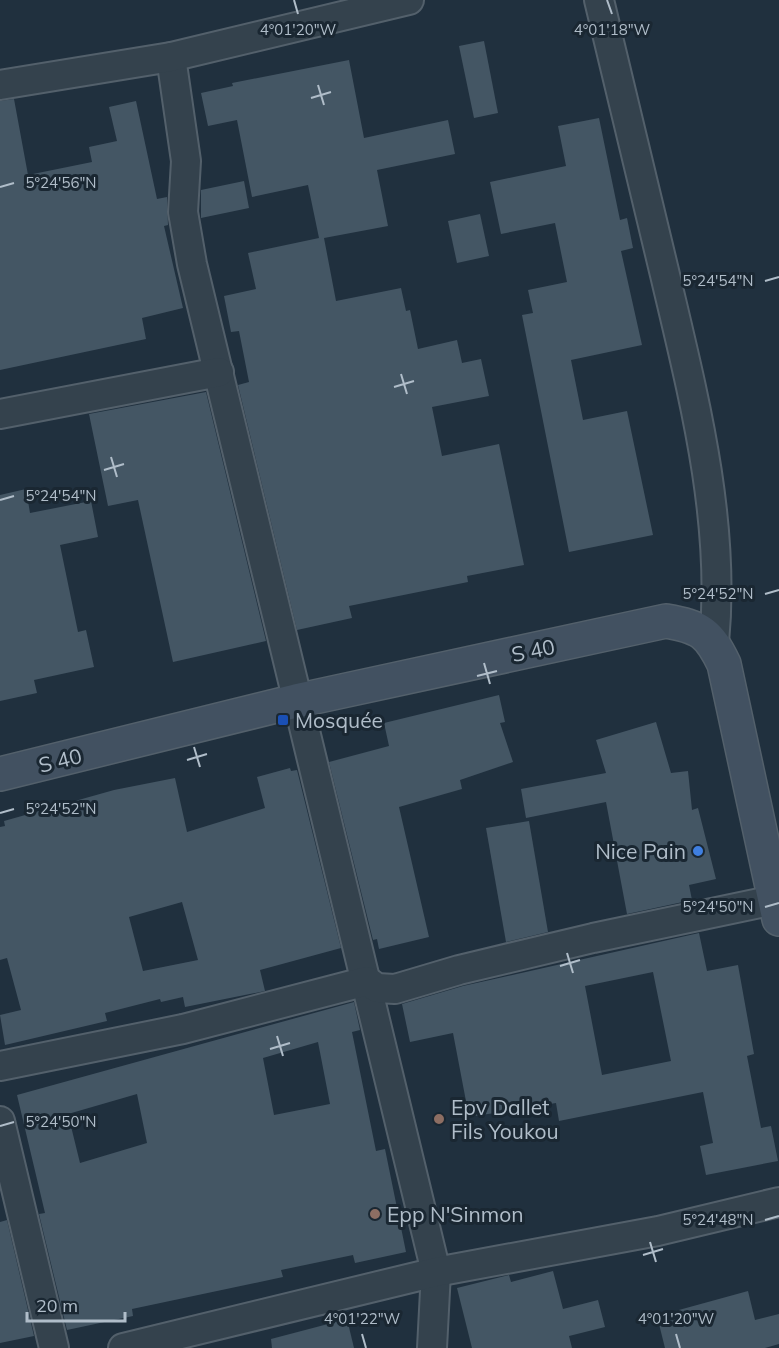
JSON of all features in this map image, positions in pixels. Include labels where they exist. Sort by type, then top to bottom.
[{"type":"street","points":[[0,85],[171,57],[409,0]]},
{"type":"street","points":[[0,1066],[183,1029],[367,981],[378,987],[395,989],[459,970],[582,941],[777,909],[733,699],[724,664],[714,643],[718,604],[717,558],[708,481],[680,337],[599,0]]},
{"type":"street","points":[[171,57],[186,161],[183,212],[192,264],[436,1272],[432,1348]]},
{"type":"street","points":[[0,414],[219,372]]},
{"type":"street","name":"S 40","points":[[0,774],[296,701],[666,621],[702,631],[714,643]]},
{"type":"street","points":[[0,1121],[54,1348]]},
{"type":"street","points":[[123,1348],[436,1272],[657,1231],[779,1202]]},
{"type":"building","points":[[484,41],[498,113],[474,118],[459,46]]},
{"type":"building","points":[[349,60],[364,138],[448,120],[455,154],[377,170],[388,226],[324,238],[336,301],[401,288],[406,311],[410,310],[418,349],[457,340],[462,363],[481,359],[489,396],[432,407],[442,456],[499,444],[524,565],[467,576],[468,582],[349,606],[352,618],[297,630],[238,385],[249,382],[239,331],[231,332],[224,296],[256,289],[248,253],[319,238],[308,185],[252,197],[237,120],[208,126],[201,93],[233,86],[232,83]]},
{"type":"building","points":[[14,99],[28,175],[92,162],[89,147],[117,141],[109,107],[136,101],[157,199],[167,197],[168,225],[164,226],[183,308],[142,318],[146,339],[0,370],[0,101]]},
{"type":"building","points":[[599,118],[620,220],[627,218],[633,248],[621,251],[642,345],[571,360],[583,420],[627,411],[653,535],[569,552],[522,315],[533,313],[528,290],[567,282],[555,223],[501,234],[490,182],[566,166],[558,126]]},
{"type":"building","points":[[244,181],[249,208],[201,218],[201,190]]},
{"type":"building","points":[[480,214],[489,256],[457,263],[448,221]]},
{"type":"building","points":[[206,392],[266,641],[173,662],[138,500],[108,506],[89,414]]},
{"type":"building","points":[[26,489],[30,513],[91,501],[98,537],[60,545],[78,632],[86,630],[94,667],[34,680],[37,693],[0,701],[0,495]]},
{"type":"building","points":[[499,695],[505,722],[500,723],[513,762],[460,780],[462,789],[399,807],[429,937],[379,949],[377,939],[373,940],[329,762],[389,746],[384,723]]},
{"type":"building","points":[[656,722],[671,773],[688,771],[692,810],[698,808],[716,879],[689,885],[692,900],[627,914],[606,802],[526,818],[521,789],[606,773],[596,740]]},
{"type":"building","points":[[290,768],[291,771],[297,770],[341,948],[260,970],[265,991],[185,1007],[183,997],[161,1002],[160,999],[105,1013],[107,1021],[5,1045],[0,1015],[21,1010],[7,958],[0,960],[0,827],[5,826],[4,821],[114,790],[175,778],[187,832],[265,808],[257,777]],"holes":[[[182,902],[198,960],[143,971],[129,917]]]},
{"type":"building","points":[[529,821],[548,932],[506,942],[486,828]]},
{"type":"building","points":[[699,933],[707,971],[738,965],[754,1054],[747,1056],[761,1128],[771,1126],[778,1161],[706,1175],[700,1146],[713,1143],[703,1092],[559,1121],[556,1103],[469,1117],[453,1033],[410,1042],[402,1004],[463,986]],"holes":[[[653,972],[671,1061],[602,1075],[585,986]]]},
{"type":"building","points":[[354,1002],[360,1030],[352,1032],[376,1151],[385,1149],[406,1252],[355,1263],[353,1255],[281,1270],[283,1277],[132,1309],[133,1316],[67,1330],[39,1214],[45,1213],[17,1095]],"holes":[[[318,1042],[330,1104],[274,1115],[263,1058]],[[137,1094],[147,1143],[80,1163],[68,1114]]]},
{"type":"building","points":[[7,1220],[34,1336],[0,1343],[0,1222]]},
{"type":"building","points":[[553,1271],[563,1309],[598,1300],[605,1327],[569,1336],[572,1348],[472,1348],[457,1288],[509,1275],[511,1282]]},
{"type":"building","points":[[748,1291],[755,1320],[779,1314],[779,1344],[765,1348],[665,1348],[657,1316]]},
{"type":"building","points":[[347,1319],[354,1348],[272,1348],[271,1339]]},
{"type":"place","name":"Mosquée","points":[[283,720]]},
{"type":"place","name":"Nice Pain","points":[[698,851]]},
{"type":"place","name":"Epv Dallet Fils Youkou","points":[[439,1119]]},
{"type":"place","name":"Epp N'Sinmon","points":[[375,1214]]}]
